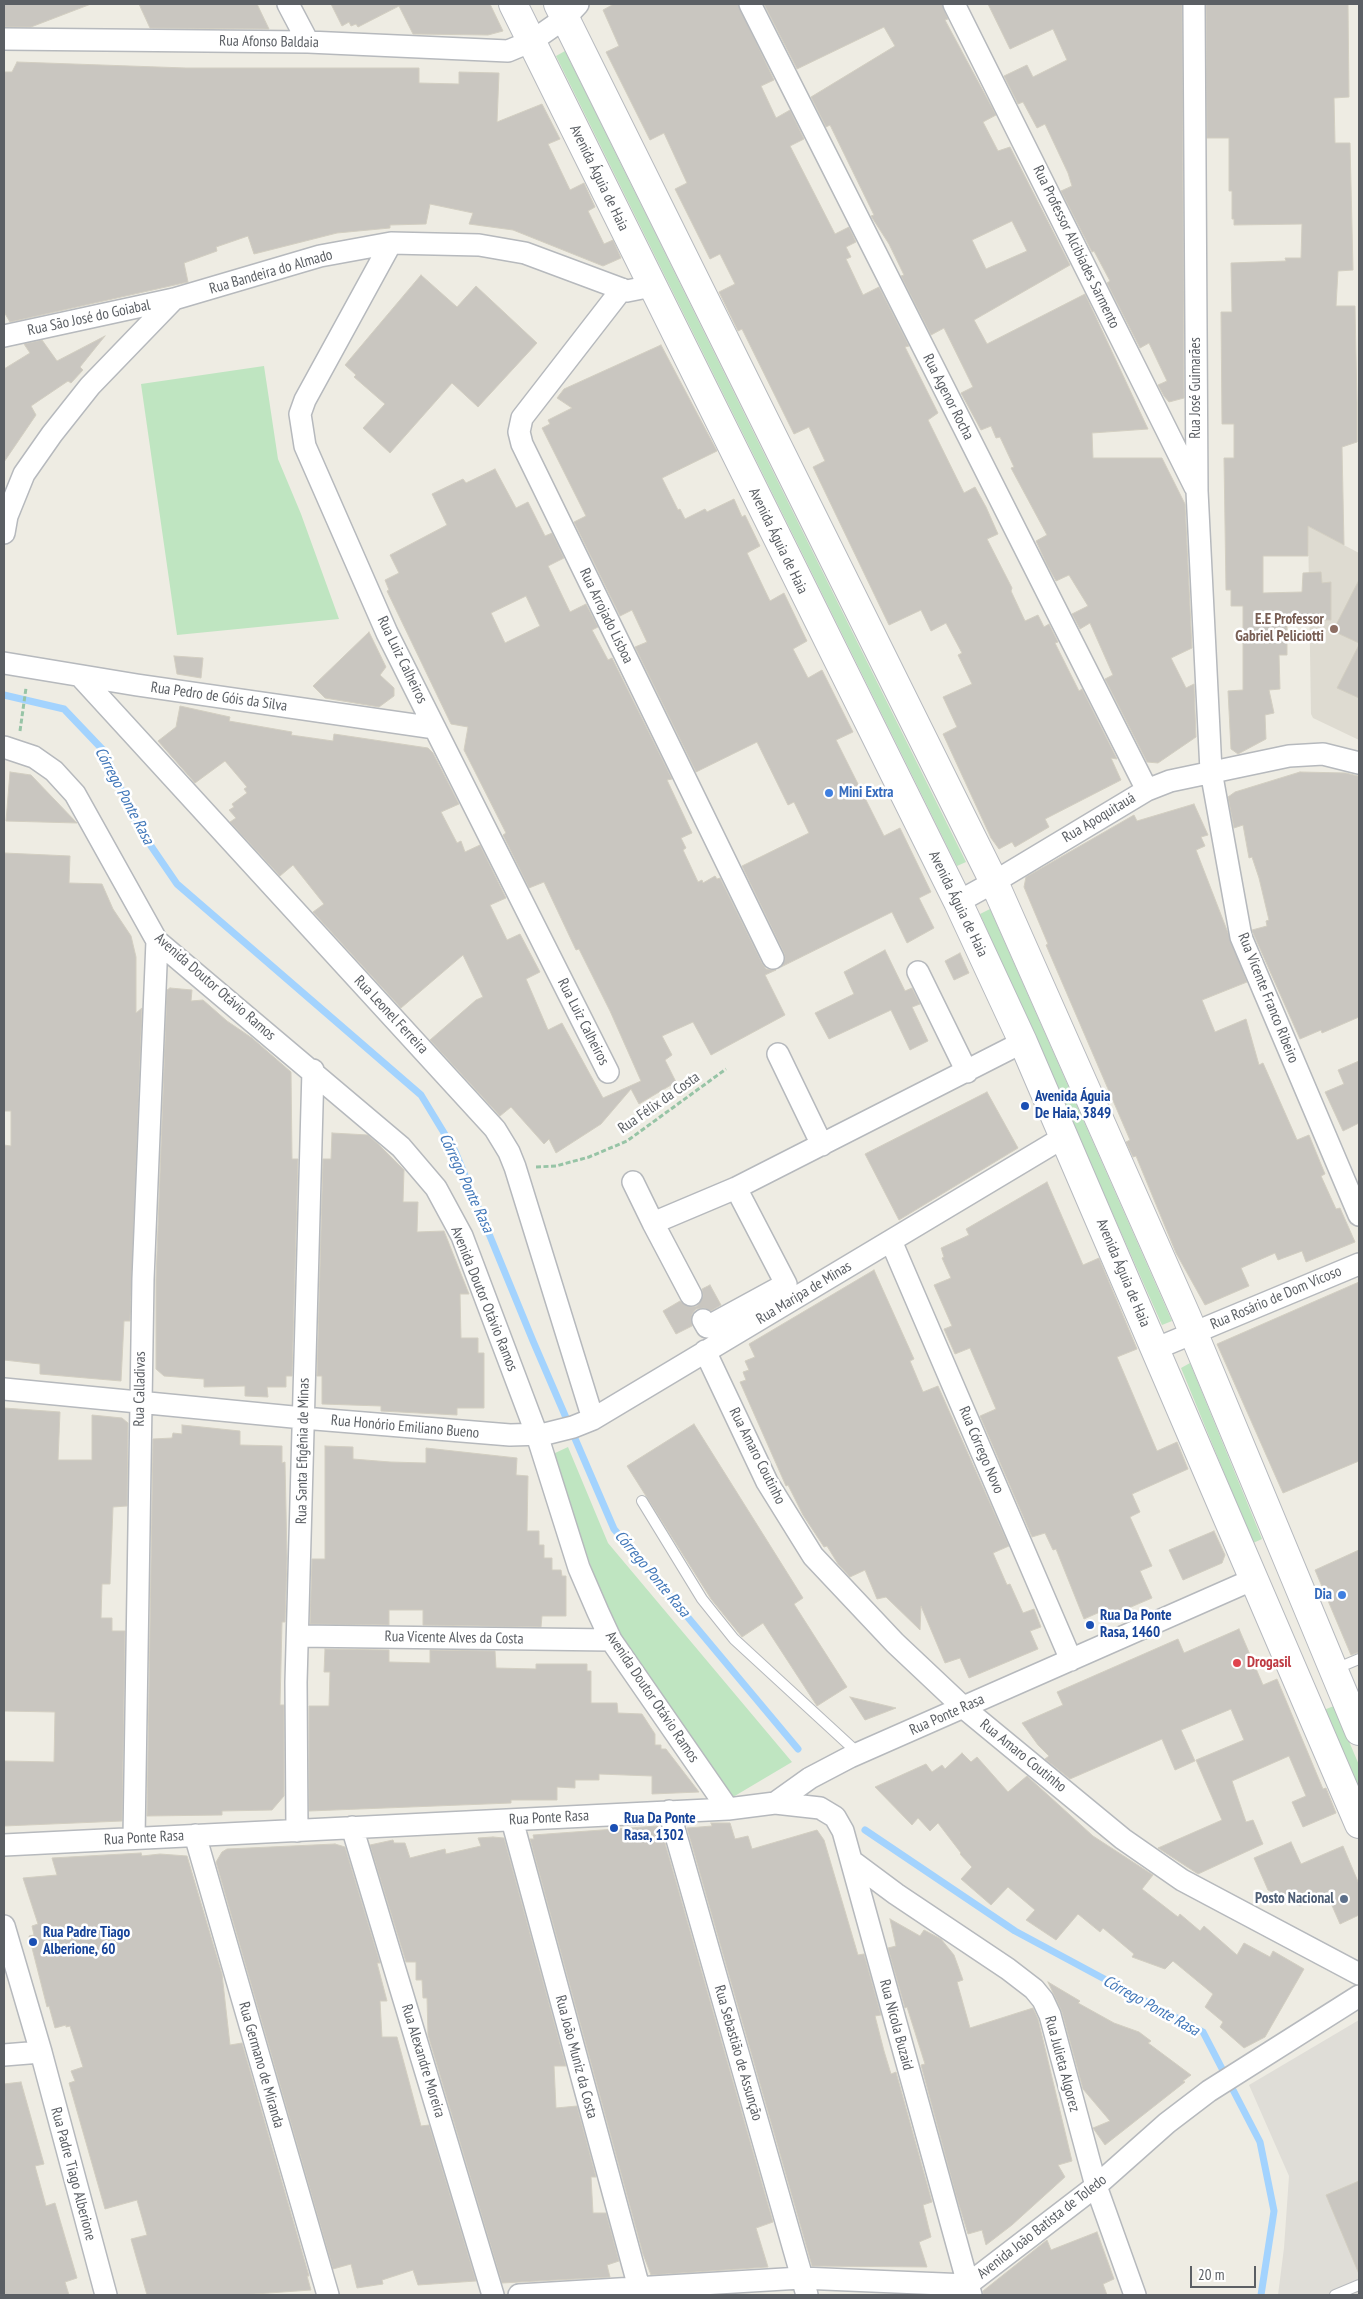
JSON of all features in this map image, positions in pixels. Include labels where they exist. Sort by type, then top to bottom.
[{"type":"main road","name":"Avenida Águia de Haia","points":[[513,4],[958,902],[1023,1042],[1155,1349],[1272,1571],[1334,1670],[1359,1731]]},
{"type":"main road","name":"Avenida Águia de Haia","points":[[567,8],[994,882],[1193,1333],[1359,1824]]},
{"type":"main road","points":[[1272,1571],[1328,1690],[1344,1695]]},
{"type":"street","points":[[288,4],[308,42]]},
{"type":"street","name":"Rua Agenor Rocha","points":[[750,4],[1147,790]]},
{"type":"street","name":"Rua Professor Alcibíades Sarmento","points":[[954,4],[1197,491]]},
{"type":"street","name":"Rua José Guimarães","points":[[1194,4],[1197,491],[1212,771]]},
{"type":"street","name":"Rua Afonso Baldaia","points":[[4,39],[308,42],[508,51],[532,41],[567,8]]},
{"type":"street","name":"Rua Bandeira do Almado","points":[[4,533],[7,516],[24,474],[52,434],[90,386],[174,300],[320,256],[391,243],[479,244],[525,253],[627,291],[652,286]]},
{"type":"street","name":"Rua Luiz Calheiros","points":[[391,243],[305,400],[300,414],[305,446],[387,633],[608,1072]]},
{"type":"street","name":"Rua Arrojado Lisboa","points":[[622,289],[522,418],[519,432],[522,444],[773,958]]},
{"type":"street","name":"Rua São José do Goiabal","points":[[4,336],[174,300]]},
{"type":"street","name":"Rua Pedro de Góis da Silva","points":[[4,663],[80,676],[435,728]]},
{"type":"street","name":"Rua Leonel Ferreira","points":[[80,676],[495,1129],[509,1152],[515,1167],[591,1420]]},
{"type":"street","name":"Avenida Doutor Otávio Ramos","points":[[4,748],[34,756],[54,771],[75,794],[156,941],[313,1070],[401,1147],[436,1188],[462,1236],[541,1435],[579,1568],[611,1640],[728,1809]]},
{"type":"street","name":"Rua Apoquitauá","points":[[958,902],[1147,790],[1170,781],[1288,756],[1323,754],[1359,763]]},
{"type":"street","name":"Rua Vicente Franco Ribeiro","points":[[1212,771],[1241,937],[1359,1215]]},
{"type":"street","name":"Rua Calladivas","points":[[134,1838],[140,1402],[156,941]]},
{"type":"street","points":[[918,972],[967,1072]]},
{"type":"street","points":[[653,1224],[736,1188],[1023,1042]]},
{"type":"street","points":[[778,1054],[822,1145]]},
{"type":"street","name":"Rua Santa Efigênia de Minas","points":[[298,1831],[298,1636],[313,1070]]},
{"type":"street","name":"Rua Maripa de Minas","points":[[541,1435],[591,1420],[1064,1136]]},
{"type":"street","points":[[633,1182],[691,1295]]},
{"type":"street","points":[[703,1320],[707,1327],[786,1284],[736,1188]]},
{"type":"street","name":"Rua Córrego Novo","points":[[891,1241],[1071,1660]]},
{"type":"street","name":"Rua Rosário de Dom Vicoso","points":[[1155,1349],[1359,1264]]},
{"type":"street","name":"Rua Amaro Coutinho","points":[[705,1351],[767,1482],[813,1556],[895,1643],[964,1708],[1123,1839],[1182,1880],[1359,1974]]},
{"type":"street","name":"Rua Honório Emiliano Bueno","points":[[4,1390],[303,1418],[510,1435],[541,1435]]},
{"type":"street","name":"Rua Ponte Rasa","points":[[4,1845],[728,1809],[775,1802],[810,1778],[854,1756],[1272,1571]]},
{"type":"street","name":"Rua Vicente Alves da Costa","points":[[298,1636],[611,1640]]},
{"type":"street","name":"Rua Nicola Buzaid","points":[[775,1802],[820,1808],[835,1817],[843,1830],[969,2290]]},
{"type":"street","name":"Rua Sebastião de Assunção","points":[[670,1811],[804,2287]]},
{"type":"street","name":"Rua João Muniz da Costa","points":[[512,1820],[640,2292]]},
{"type":"street","name":"Rua Alexandre Moreira","points":[[352,1827],[493,2295]]},
{"type":"street","name":"Rua Germano de Miranda","points":[[195,1835],[328,2295]]},
{"type":"street","name":"Rua Julieta Algorez","points":[[852,1862],[896,1894],[1008,1969],[1034,1989],[1043,2000],[1050,2015],[1096,2186],[1135,2295]]},
{"type":"street","name":"Rua Padre Tiago Alberione","points":[[4,1926],[106,2295]]},
{"type":"street","name":"Avenida João Batista de Toledo","points":[[518,2295],[804,2287],[969,2290],[1096,2186],[1167,2123],[1209,2091],[1359,1996]]},
{"type":"street","points":[[4,2055],[40,2052]]},
{"type":"lane","points":[[642,1501],[702,1600],[734,1639],[854,1756]]},
{"type":"lane","points":[[1334,1670],[1359,1659]]},
{"type":"lane","points":[[1335,2295],[1359,2285]]},
{"type":"path","points":[[22,715],[26,685]]},
{"type":"path","name":"Rua Félix da Costa","points":[[515,1167],[556,1166],[589,1157],[627,1141],[726,1070]]},
{"type":"shaded area","name":"E.E Professor Gabriel Peliciotti","points":[[1308,526],[1359,553],[1359,740],[1313,718],[1311,714]]},
{"type":"shaded area","points":[[1359,2020],[1359,2295],[1278,2295],[1284,2248],[1289,2176],[1249,2085]]},
{"type":"green space","points":[[565,51],[966,862],[957,866],[556,56]]},
{"type":"green space","points":[[264,366],[278,459],[301,514],[339,619],[177,635],[141,384]]},
{"type":"green space","points":[[990,909],[1172,1321],[1162,1325],[980,914]]},
{"type":"green space","points":[[1190,1363],[1262,1539],[1253,1543],[1181,1368]]},
{"type":"green space","points":[[568,1447],[608,1543],[792,1762],[733,1797],[608,1617],[553,1454]]},
{"type":"green space","points":[[1334,1706],[1359,1765],[1359,1798],[1321,1711]]},
{"type":"building","points":[[4,4],[91,4],[31,27],[4,27]]},
{"type":"building","points":[[139,4],[257,4],[269,29],[150,28]]},
{"type":"building","points":[[331,4],[490,4],[503,31],[488,35],[413,34],[399,6],[358,27],[356,24],[351,26],[349,22],[342,26]]},
{"type":"building","points":[[614,4],[738,4],[774,80],[761,86],[776,118],[790,110],[804,139],[790,146],[835,234],[849,227],[856,242],[846,247],[851,257],[846,259],[863,295],[879,287],[909,346],[905,347],[938,413],[928,420],[964,493],[975,487],[986,507],[998,534],[987,539],[1012,588],[1011,591],[1025,621],[1038,615],[1044,627],[1049,624],[1058,642],[1055,643],[1079,691],[1082,689],[1117,759],[1111,758],[1121,780],[1045,819],[1049,827],[1015,847],[1012,842],[999,849],[991,838],[943,734],[957,727],[943,697],[972,684],[958,655],[962,653],[946,623],[931,631],[921,610],[889,625],[813,467],[825,461],[809,427],[794,434],[742,329],[738,331],[719,292],[735,284],[720,254],[710,259],[675,189],[687,183],[664,133],[650,140],[606,52],[619,46],[603,10]]},
{"type":"building","points":[[764,4],[942,4],[948,19],[945,20],[996,115],[983,122],[998,151],[1010,147],[1070,265],[974,320],[987,344],[1085,294],[1148,429],[1092,433],[1093,458],[1162,458],[1185,504],[1192,648],[1171,658],[1186,688],[1194,684],[1196,737],[1158,763],[1147,762],[1105,679],[1113,675],[1090,623],[1080,629],[1072,614],[1088,606],[1069,575],[1056,581],[1047,565],[1036,541],[1047,535],[1011,468],[1014,467],[1000,437],[996,438],[991,426],[981,430],[961,393],[973,387],[944,328],[931,335],[901,276],[904,275],[889,244],[871,216],[874,215],[830,125],[826,127],[811,97],[895,46],[884,27],[797,69]],"holes":[[[1012,221],[1027,251],[986,269],[972,240]]]},
{"type":"building","points":[[988,4],[1182,4],[1184,398],[1169,402],[1164,396],[1158,385],[1167,381],[1149,343],[1140,348],[1107,283],[1110,281],[1094,251],[1092,252],[1061,191],[1072,186],[1068,173],[1045,124],[1037,128],[1023,102],[1018,104],[1004,76],[1027,65],[1033,77],[1067,60],[1053,29],[1010,49]]},
{"type":"building","points":[[1206,4],[1348,4],[1349,97],[1334,98],[1335,143],[1350,143],[1353,270],[1338,271],[1336,306],[1355,306],[1357,442],[1342,447],[1344,545],[1308,526],[1308,556],[1263,556],[1263,593],[1302,592],[1303,573],[1321,572],[1322,583],[1331,582],[1331,620],[1287,619],[1287,655],[1279,655],[1280,689],[1269,690],[1274,713],[1265,715],[1266,739],[1238,754],[1231,749],[1228,691],[1243,690],[1243,606],[1231,606],[1231,590],[1226,590],[1224,458],[1234,458],[1234,424],[1222,424],[1221,312],[1232,312],[1231,263],[1286,261],[1285,258],[1301,258],[1302,224],[1234,225],[1234,219],[1232,219],[1232,191],[1229,191],[1229,138],[1207,138]]},
{"type":"building","points":[[17,62],[186,68],[419,68],[419,83],[459,84],[459,72],[499,73],[497,122],[542,104],[560,139],[548,144],[570,190],[584,183],[595,207],[588,211],[604,244],[613,240],[621,258],[603,266],[513,230],[469,224],[473,213],[430,204],[426,224],[390,225],[390,228],[337,233],[254,254],[248,236],[216,247],[217,251],[184,263],[188,282],[10,322],[4,312],[4,72],[12,72]]},
{"type":"building","points":[[421,275],[457,307],[476,286],[537,343],[478,407],[452,383],[390,453],[363,428],[385,404],[354,377],[356,375],[345,365]]},
{"type":"building","points":[[105,336],[80,367],[83,370],[71,383],[68,381],[31,406],[36,415],[4,462],[4,369],[30,353],[24,344],[42,340],[57,361]]},
{"type":"building","points":[[661,345],[717,451],[662,478],[678,510],[680,509],[685,519],[705,509],[707,512],[734,499],[742,517],[745,515],[760,546],[747,553],[770,601],[784,593],[807,641],[793,649],[808,678],[822,670],[853,732],[836,740],[884,836],[900,828],[931,892],[919,898],[934,928],[907,943],[892,912],[781,967],[785,959],[784,953],[742,866],[809,833],[794,802],[788,805],[757,742],[696,772],[635,647],[647,642],[632,610],[620,616],[574,522],[586,516],[542,428],[550,424],[548,420],[572,408],[557,398],[564,389]]},
{"type":"building","points":[[495,469],[516,508],[528,502],[545,536],[552,533],[564,558],[548,566],[570,612],[586,604],[598,627],[592,630],[608,660],[612,658],[672,779],[667,780],[692,833],[681,838],[686,848],[683,850],[698,882],[702,880],[703,883],[715,876],[717,879],[720,878],[762,963],[766,969],[776,970],[765,975],[785,1015],[711,1055],[693,1022],[662,1036],[672,1055],[665,1060],[676,1082],[639,1104],[631,1089],[601,1124],[556,1153],[549,1139],[544,1144],[511,1107],[500,1116],[430,1040],[476,1000],[483,997],[463,955],[401,1008],[313,912],[324,904],[293,865],[280,876],[230,822],[236,818],[229,810],[234,807],[232,804],[247,793],[244,789],[247,787],[225,761],[195,783],[158,741],[176,727],[180,706],[230,717],[229,721],[292,732],[291,735],[333,741],[334,734],[428,748],[433,753],[459,804],[441,812],[457,843],[461,841],[465,852],[480,845],[506,898],[490,905],[507,940],[520,934],[540,972],[526,979],[548,1030],[562,1023],[603,1098],[641,1081],[610,1011],[579,949],[576,950],[544,882],[529,888],[503,835],[506,833],[464,750],[468,727],[451,724],[387,591],[389,590],[385,580],[399,573],[390,555],[447,525],[432,494],[463,479],[466,483]],"holes":[[[526,596],[540,626],[505,643],[491,613]]]},
{"type":"building","points":[[1359,580],[1359,643],[1333,631]]},
{"type":"building","points":[[369,632],[386,667],[380,675],[394,688],[394,696],[379,707],[325,698],[313,686]]},
{"type":"building","points":[[1359,645],[1359,698],[1337,688]]},
{"type":"building","points":[[174,656],[203,658],[201,678],[177,674]]},
{"type":"building","points":[[10,772],[31,775],[77,823],[6,821]]},
{"type":"building","points":[[1300,772],[1346,773],[1358,776],[1359,1017],[1322,1033],[1321,1030],[1300,1039],[1252,930],[1267,926],[1266,921],[1269,920],[1259,878],[1252,857],[1249,858],[1243,825],[1234,828],[1228,797],[1235,792]]},
{"type":"building","points":[[1194,804],[1208,835],[1201,837],[1205,846],[1196,850],[1247,982],[1202,1000],[1215,1032],[1246,1019],[1259,1065],[1263,1063],[1297,1140],[1309,1135],[1325,1174],[1321,1176],[1336,1209],[1340,1208],[1355,1242],[1306,1262],[1302,1251],[1278,1260],[1275,1253],[1241,1268],[1249,1286],[1205,1305],[1176,1253],[1136,1156],[1133,1157],[1126,1142],[1130,1140],[1046,945],[1048,944],[1024,887],[1026,877],[1134,815],[1137,821]]},
{"type":"building","points":[[4,853],[70,856],[69,883],[102,884],[113,909],[131,936],[136,957],[136,1013],[142,1008],[130,1321],[124,1321],[121,1381],[40,1374],[40,1364],[4,1360],[4,1145],[11,1146],[11,1111],[4,1111]]},
{"type":"building","points":[[885,950],[905,991],[912,988],[920,1004],[912,1007],[928,1041],[910,1050],[891,1010],[829,1039],[815,1013],[854,994],[844,972]]},
{"type":"building","points":[[960,953],[969,973],[954,980],[945,961]]},
{"type":"building","points":[[170,988],[192,990],[191,1001],[203,1000],[227,1021],[252,1038],[291,1072],[292,1159],[298,1159],[292,1376],[286,1376],[286,1387],[267,1387],[268,1397],[245,1396],[245,1386],[204,1387],[204,1379],[164,1376],[156,1369],[156,1279],[167,990]]},
{"type":"building","points":[[1359,1061],[1359,1123],[1343,1131],[1325,1092],[1344,1084],[1338,1070]]},
{"type":"building","points":[[987,1092],[1018,1148],[899,1220],[865,1154]]},
{"type":"building","points":[[332,1133],[368,1135],[404,1170],[403,1202],[418,1202],[417,1232],[444,1231],[469,1294],[460,1294],[461,1338],[478,1338],[478,1353],[484,1353],[484,1408],[457,1408],[457,1415],[381,1411],[381,1406],[322,1404],[322,1376],[317,1376],[323,1159],[331,1159]]},
{"type":"building","points":[[1047,1182],[1083,1265],[1099,1258],[1137,1349],[1117,1357],[1157,1451],[1177,1442],[1188,1469],[1132,1494],[1140,1512],[1130,1517],[1152,1566],[1140,1571],[1152,1598],[1103,1619],[1100,1612],[1084,1619],[1056,1549],[1053,1550],[1045,1533],[1032,1537],[980,1416],[996,1409],[970,1348],[955,1354],[944,1329],[952,1326],[934,1285],[951,1278],[942,1258],[944,1257],[941,1248],[969,1235],[966,1229]]},
{"type":"building","points":[[874,1270],[914,1359],[910,1361],[923,1392],[938,1386],[1009,1546],[993,1553],[1007,1585],[1010,1584],[1023,1613],[1034,1609],[1041,1627],[1030,1631],[1038,1649],[969,1678],[960,1658],[945,1663],[921,1606],[920,1630],[886,1597],[877,1599],[865,1570],[850,1577],[838,1564],[827,1546],[824,1547],[803,1515],[788,1485],[786,1486],[740,1382],[746,1380],[743,1372],[749,1370],[745,1361],[755,1357],[749,1344]]},
{"type":"building","points":[[1359,1282],[1359,1461],[1283,1493],[1217,1344]]},
{"type":"building","points":[[710,1285],[721,1305],[711,1311],[704,1308],[696,1309],[692,1314],[692,1326],[676,1334],[663,1311],[680,1301],[690,1307],[697,1306],[703,1296],[702,1289]]},
{"type":"building","points":[[4,1408],[60,1412],[58,1460],[92,1460],[92,1415],[122,1418],[128,1423],[127,1506],[113,1507],[110,1584],[102,1584],[101,1618],[112,1618],[112,1631],[125,1631],[122,1821],[4,1826],[4,1761],[54,1762],[55,1712],[5,1711]]},
{"type":"building","points":[[694,1424],[803,1598],[794,1604],[847,1687],[817,1706],[763,1623],[742,1637],[711,1599],[627,1466]]},
{"type":"building","points":[[182,1425],[240,1431],[240,1445],[282,1446],[282,1463],[285,1462],[287,1558],[285,1622],[282,1622],[280,1705],[284,1705],[284,1796],[272,1810],[222,1811],[222,1815],[147,1816],[153,1439],[172,1438],[173,1433],[182,1434]]},
{"type":"building","points":[[325,1446],[353,1447],[353,1459],[390,1462],[426,1463],[426,1448],[517,1458],[516,1475],[528,1476],[527,1531],[539,1531],[539,1545],[544,1545],[544,1558],[552,1558],[552,1570],[561,1570],[562,1576],[566,1576],[566,1616],[542,1616],[541,1627],[423,1625],[423,1610],[389,1610],[389,1625],[310,1624],[312,1559],[325,1559]]},
{"type":"building","points":[[1214,1531],[1225,1555],[1222,1563],[1183,1580],[1169,1550]]},
{"type":"building","name":"Dia","points":[[1359,1550],[1359,1652],[1351,1655],[1315,1570]]},
{"type":"building","points":[[1239,1629],[1263,1685],[1277,1679],[1323,1789],[1326,1788],[1336,1813],[1303,1827],[1292,1802],[1306,1796],[1289,1756],[1232,1781],[1246,1822],[1253,1820],[1263,1844],[1198,1874],[1158,1848],[1222,1820],[1196,1760],[1244,1740],[1231,1709],[1181,1730],[1195,1761],[1175,1770],[1162,1739],[1070,1779],[1045,1759],[1049,1756],[1038,1745],[1022,1723],[1063,1705],[1057,1692],[1178,1639],[1184,1653]]},
{"type":"building","points":[[325,1649],[389,1650],[389,1662],[430,1663],[430,1650],[495,1651],[496,1668],[536,1669],[536,1664],[587,1664],[587,1671],[591,1671],[591,1703],[617,1703],[618,1713],[642,1714],[655,1734],[655,1745],[661,1745],[661,1749],[666,1749],[699,1792],[652,1794],[652,1776],[599,1774],[599,1780],[575,1780],[575,1788],[557,1787],[557,1800],[511,1800],[511,1803],[309,1811],[309,1706],[329,1706],[330,1672],[324,1672]]},
{"type":"building","points":[[850,1697],[896,1708],[865,1720]]},
{"type":"building","points":[[962,1753],[971,1762],[977,1757],[1008,1792],[1027,1776],[1093,1836],[1153,1875],[1142,1889],[1178,1917],[1180,1914],[1200,1931],[1204,1926],[1237,1955],[1244,1943],[1270,1957],[1273,1951],[1304,1969],[1265,2037],[1244,2048],[1220,2027],[1223,2022],[1205,2007],[1213,1994],[1173,1961],[1165,1969],[1132,1957],[1134,1954],[1103,1928],[1100,1932],[1078,1914],[1056,1940],[1026,1920],[1035,1910],[1008,1887],[991,1905],[961,1879],[972,1867],[960,1854],[938,1823],[930,1831],[918,1818],[912,1825],[875,1787],[926,1764],[932,1772],[942,1765],[945,1769]]},
{"type":"building","points":[[711,1823],[730,1823],[735,1839],[748,1836],[752,1849],[817,1830],[824,1840],[858,1955],[864,1954],[881,2015],[875,2016],[884,2051],[891,2074],[896,2072],[932,2202],[923,2205],[931,2237],[919,2242],[927,2267],[812,2266],[687,1828],[712,1826]]},
{"type":"building","points":[[657,1826],[661,1829],[773,2222],[756,2228],[768,2267],[651,2275],[643,2254],[530,1839],[534,1839],[533,1835]]},
{"type":"building","points":[[478,1838],[504,1838],[566,2066],[554,2066],[556,2108],[577,2106],[596,2177],[591,2177],[593,2213],[606,2213],[619,2261],[607,2265],[610,2277],[502,2283],[428,2035],[427,1998],[423,1998],[422,1980],[416,1980],[416,1962],[406,1962],[370,1845],[393,1840],[394,1843],[405,1843],[410,1858],[445,1849],[446,1854],[481,1846]]},
{"type":"building","points":[[1291,1842],[1301,1864],[1343,1846],[1359,1884],[1359,1915],[1340,1924],[1327,1894],[1300,1906],[1268,1890],[1254,1858]]},
{"type":"building","points":[[335,1844],[345,1847],[380,1963],[377,1963],[387,2001],[380,2001],[382,2037],[397,2037],[421,2126],[429,2125],[476,2281],[418,2285],[413,2270],[382,2280],[383,2284],[357,2288],[351,2264],[333,2269],[216,1862],[222,1852],[227,1849]]},
{"type":"building","points":[[141,1853],[142,1856],[160,1854],[187,1856],[222,1974],[230,2045],[242,2043],[309,2276],[307,2276],[311,2290],[241,2295],[147,2295],[131,2239],[147,2235],[137,2200],[105,2209],[69,2083],[75,2081],[71,2071],[83,2067],[70,2026],[66,2027],[66,2025],[55,2028],[49,2006],[47,2007],[29,1936],[34,1935],[32,1926],[38,1924],[23,1878],[57,1875],[52,1858]]},
{"type":"building","points":[[890,1919],[920,1936],[924,1930],[941,1939],[954,1955],[963,1980],[957,1982],[970,2028],[1033,2008],[1038,2019],[1072,2161],[1058,2165],[1065,2177],[1012,2225],[986,2245],[982,2230],[968,2234],[956,2195],[921,2065],[925,2064],[907,2007],[905,2008],[888,1948],[896,1946]]},
{"type":"building","points":[[1048,1982],[1080,2001],[1078,2003],[1114,2023],[1139,2032],[1151,2041],[1148,2043],[1191,2075],[1183,2081],[1185,2082],[1105,2145],[1093,2128],[1110,2121],[1083,2089],[1062,2012]]},
{"type":"building","points":[[21,2082],[44,2164],[35,2166],[46,2206],[55,2203],[77,2278],[65,2282],[69,2295],[4,2295],[4,2084]]},
{"type":"building","points":[[1359,2181],[1359,2274],[1326,2195]]},
{"type":"building","points":[[1097,2232],[1114,2279],[1103,2284],[1107,2295],[983,2295],[983,2291],[1047,2240],[1051,2250]]},
{"type":"waterway","name":"Córrego Ponte Rasa","points":[[4,695],[64,709],[104,751],[138,827],[177,884],[421,1095],[455,1151],[533,1341],[614,1529],[798,1749]]},
{"type":"waterway","name":"Córrego Ponte Rasa","points":[[865,1830],[1015,1931],[1203,2032],[1260,2142],[1274,2211],[1261,2295]]},
{"type":"place","name":"E.E Professor Gabriel Peliciotti","points":[[1334,629]]},
{"type":"place","name":"Mini Extra","points":[[829,793]]},
{"type":"place","name":"Avenida Águia De Haia, 3849","points":[[1025,1106]]},
{"type":"place","name":"Dia","points":[[1342,1595]]},
{"type":"place","name":"Rua Da Ponte Rasa, 1460","points":[[1090,1625]]},
{"type":"place","name":"Drogasil","points":[[1237,1663]]},
{"type":"place","name":"Rua Da Ponte Rasa, 1302","points":[[614,1828]]},
{"type":"place","name":"Posto Nacional","points":[[1344,1899]]},
{"type":"place","name":"Rua Padre Tiago Alberione, 60","points":[[33,1942]]}]
